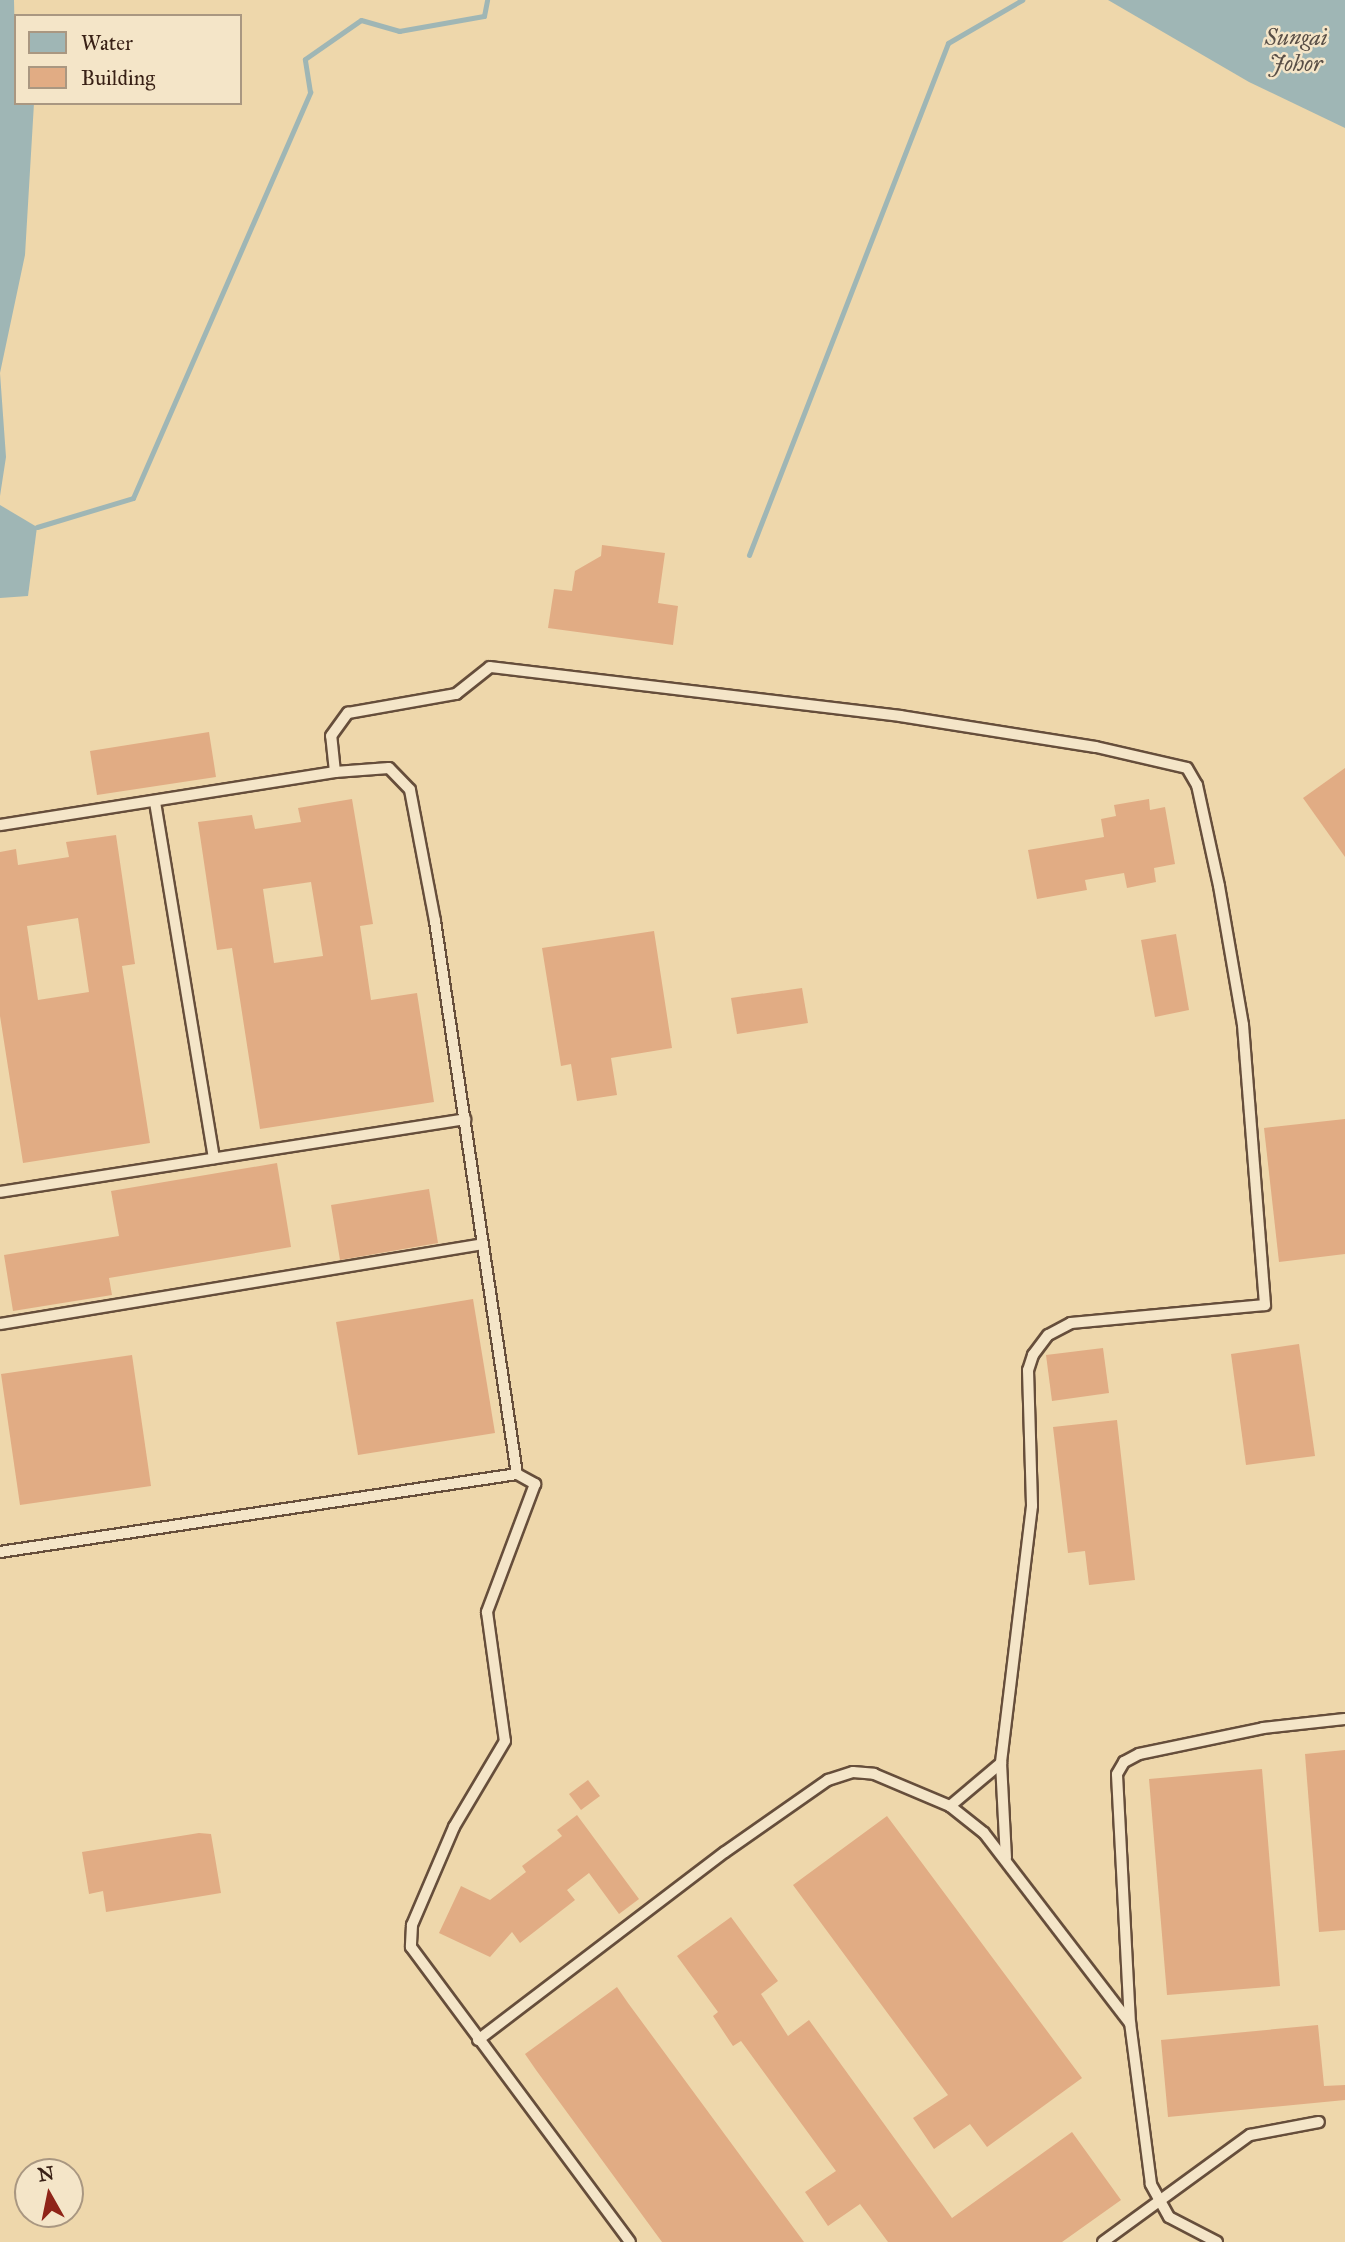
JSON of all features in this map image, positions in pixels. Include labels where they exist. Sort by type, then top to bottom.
[{"type":"lane","points":[[335,772],[331,736],[348,713],[456,694],[490,667],[901,716],[1176,761],[1191,773],[1219,886],[1243,1025],[1265,1306],[1071,1323],[1048,1335],[1033,1356],[1028,1370],[1031,1506],[1001,1763],[1006,1858]]},
{"type":"lane","points":[[0,825],[335,772],[389,768],[410,790],[465,1119],[517,1474]]},
{"type":"lane","points":[[155,802],[214,1158]]},
{"type":"lane","points":[[0,1192],[465,1119]]},
{"type":"lane","points":[[0,1325],[482,1244]]},
{"type":"lane","points":[[0,1552],[517,1474],[535,1484],[487,1612],[505,1741],[454,1827],[410,1937],[416,1958],[630,2242]]},
{"type":"lane","points":[[1217,2242],[1176,2222],[1157,2202],[1130,2023],[1119,1768],[1139,1754],[1263,1728],[1345,1719]]},
{"type":"lane","points":[[950,1806],[1001,1763]]},
{"type":"lane","points":[[478,2040],[828,1780],[853,1772],[874,1774],[950,1806],[1006,1858],[1130,2023]]},
{"type":"lane","points":[[1103,2242],[1250,2135],[1319,2122]]},
{"type":"water","points":[[0,0],[14,0],[14,105],[34,105],[25,255],[0,373]]},
{"type":"water","name":"Sungai Johor","points":[[1108,0],[1345,0],[1345,128],[1249,82]]},
{"type":"water","points":[[0,373],[6,457],[0,496]]},
{"type":"water","points":[[0,505],[37,527],[28,596],[0,598]]},
{"type":"building","points":[[602,545],[665,553],[658,603],[678,606],[673,645],[548,628],[554,589],[572,591],[575,571],[601,556]]},
{"type":"building","points":[[209,732],[216,777],[97,795],[90,751]]},
{"type":"building","points":[[1345,768],[1345,857],[1303,798]]},
{"type":"building","points":[[352,799],[373,924],[360,926],[371,1000],[417,993],[434,1102],[260,1129],[232,948],[217,950],[198,822],[252,815],[255,829],[301,822],[298,808]],"holes":[[[311,882],[323,956],[274,963],[263,889]]]},
{"type":"building","points":[[1149,799],[1150,810],[1165,807],[1175,864],[1154,868],[1156,882],[1127,888],[1124,873],[1085,880],[1087,890],[1037,899],[1028,850],[1104,837],[1101,819],[1116,816],[1114,805]]},
{"type":"building","points":[[116,835],[135,964],[122,966],[150,1143],[23,1163],[0,1016],[0,852],[16,849],[18,865],[69,857],[66,842]],"holes":[[[78,918],[89,992],[38,1000],[27,926]]]},
{"type":"building","points":[[654,931],[672,1048],[611,1058],[617,1095],[577,1101],[571,1064],[561,1066],[542,948]]},
{"type":"building","points":[[1176,934],[1189,1010],[1155,1017],[1141,940]]},
{"type":"building","points":[[802,988],[808,1023],[737,1034],[731,998]]},
{"type":"building","points":[[1345,1119],[1345,1254],[1279,1262],[1264,1128]]},
{"type":"building","points":[[277,1163],[291,1247],[109,1278],[112,1295],[13,1311],[4,1255],[119,1236],[111,1191]]},
{"type":"building","points":[[429,1189],[438,1243],[340,1260],[331,1205]]},
{"type":"building","points":[[473,1299],[495,1433],[358,1455],[336,1322]]},
{"type":"building","points":[[1299,1344],[1315,1456],[1246,1465],[1231,1354]]},
{"type":"building","points":[[1103,1348],[1109,1393],[1052,1401],[1046,1355]]},
{"type":"building","points":[[132,1355],[151,1486],[20,1505],[1,1374]]},
{"type":"building","points":[[1117,1420],[1135,1580],[1089,1585],[1085,1551],[1068,1553],[1053,1427]]},
{"type":"building","points":[[1345,1750],[1345,1930],[1319,1932],[1305,1754]]},
{"type":"building","points":[[1262,1769],[1280,1986],[1167,1995],[1149,1779]]},
{"type":"building","points":[[588,1780],[600,1796],[581,1810],[569,1794]]},
{"type":"building","points":[[577,1815],[639,1899],[619,1914],[589,1873],[567,1890],[575,1900],[520,1943],[512,1932],[490,1957],[439,1933],[461,1886],[490,1900],[526,1872],[522,1866],[562,1836],[557,1830]]},
{"type":"building","points":[[887,1816],[1082,2078],[987,2147],[970,2124],[934,2149],[913,2118],[948,2095],[793,1885]]},
{"type":"building","points":[[199,1833],[211,1834],[221,1893],[106,1912],[103,1891],[89,1894],[82,1852]]},
{"type":"building","points":[[731,1917],[778,1981],[761,1994],[788,2036],[809,2020],[952,2218],[1072,2132],[1121,2200],[1062,2242],[888,2242],[860,2204],[828,2226],[805,2192],[836,2171],[741,2041],[733,2046],[713,2016],[718,2012],[677,1956]]},
{"type":"building","points":[[617,1987],[804,2242],[662,2242],[525,2054]]},
{"type":"building","points":[[1318,2025],[1324,2086],[1345,2085],[1345,2100],[1168,2117],[1161,2040]]},
{"type":"waterway","points":[[37,527],[133,498],[310,92],[305,59],[361,20],[399,31],[484,16],[487,0]]},
{"type":"waterway","points":[[749,555],[948,43],[1022,0]]}]
